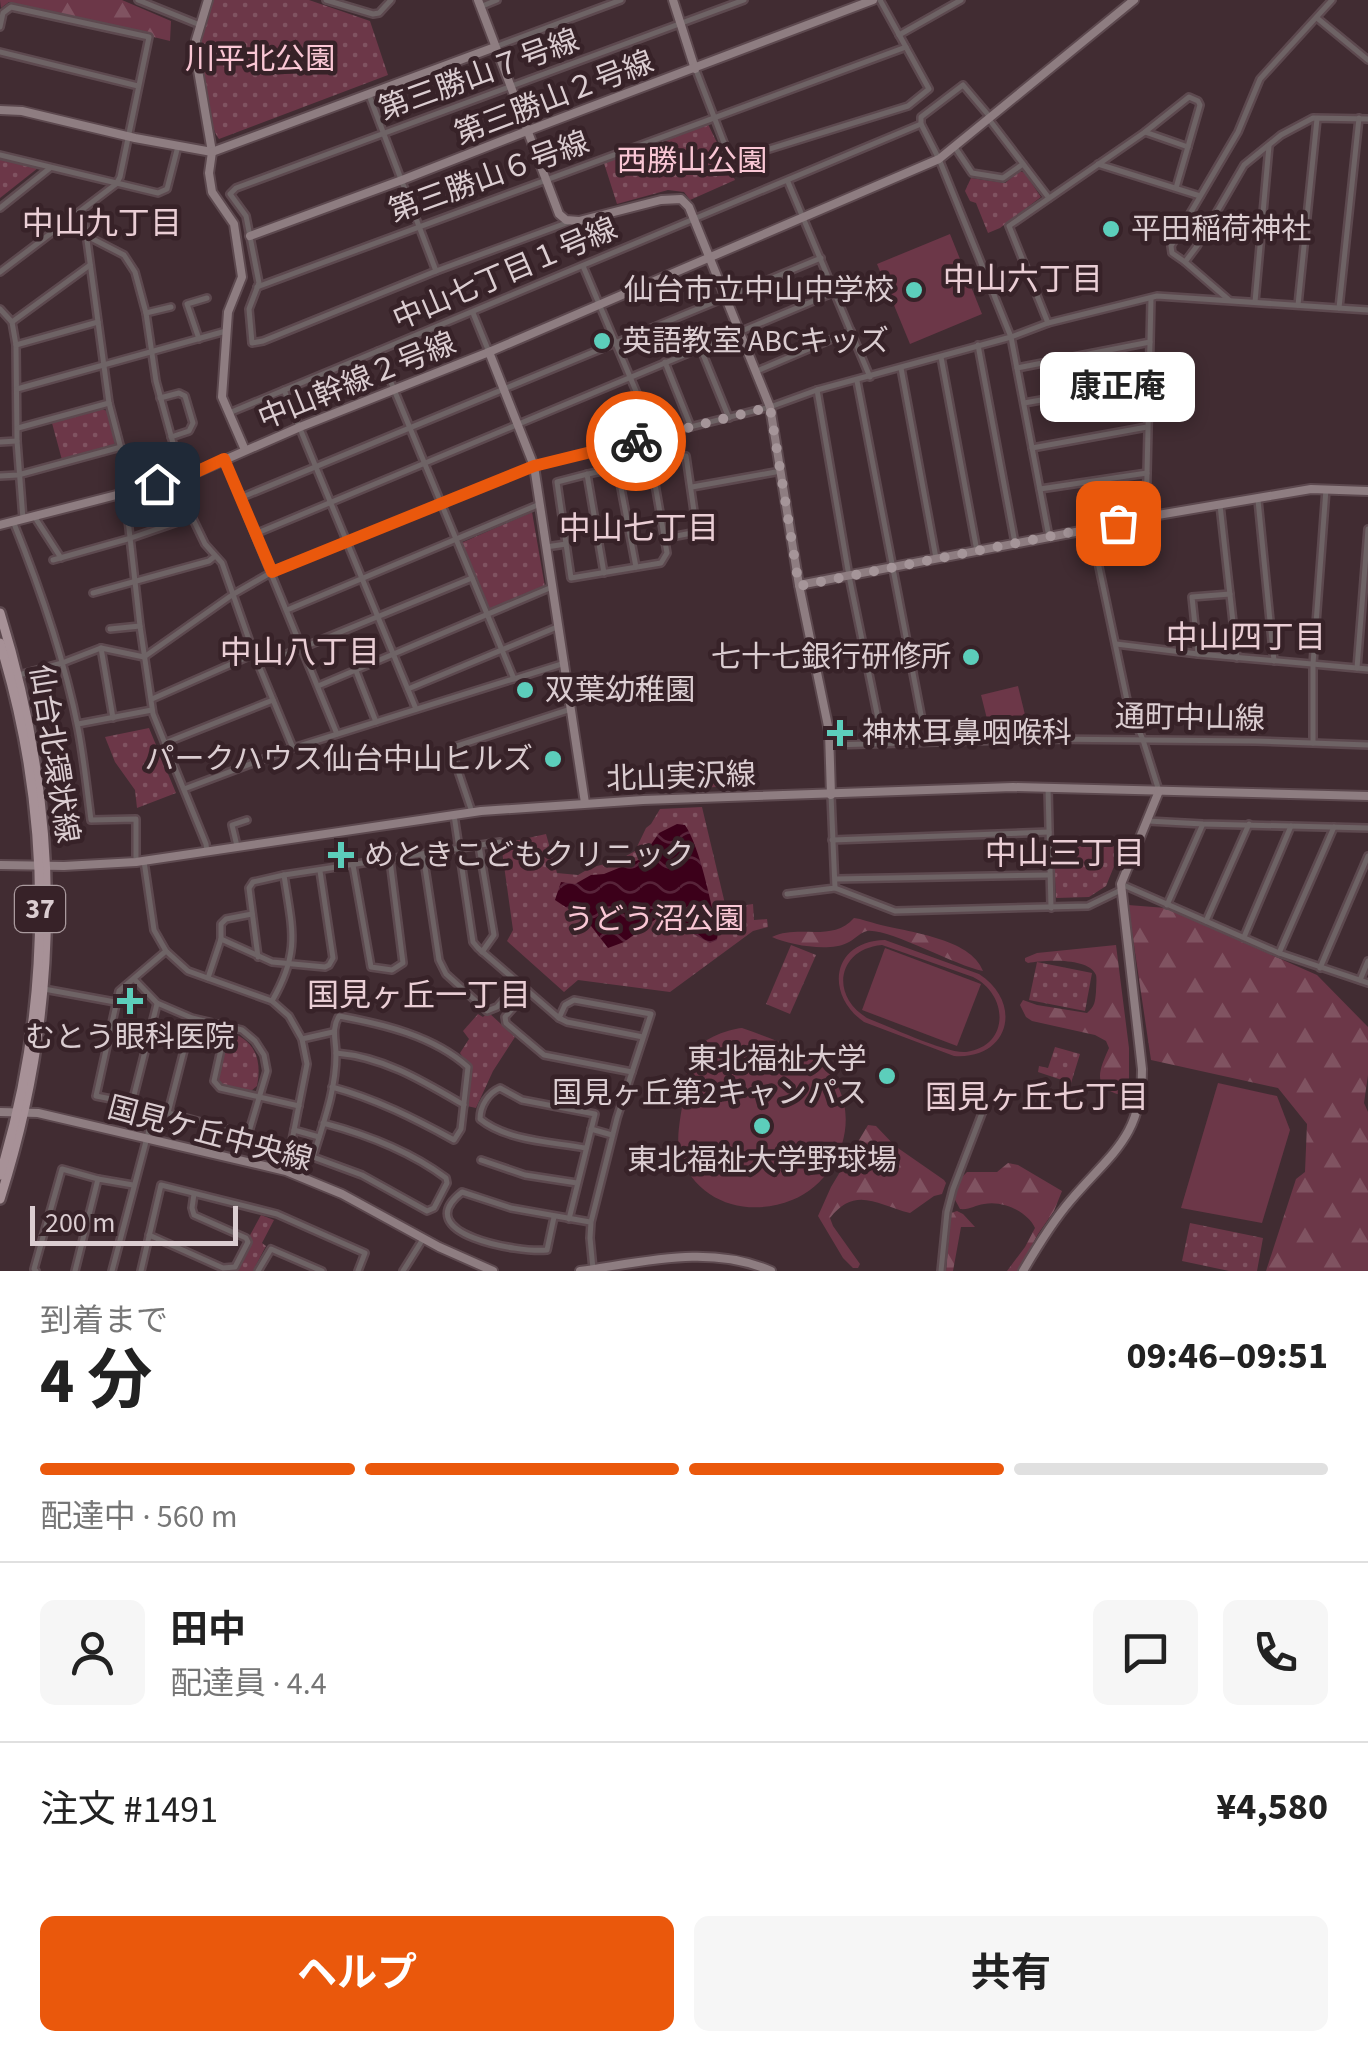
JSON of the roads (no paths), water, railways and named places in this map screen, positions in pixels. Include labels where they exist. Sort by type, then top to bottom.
[{"type":"main road","name":"仙台北環状線","points":[[0,613],[19,674],[33,748],[47,937],[44,989],[0,1200]]},
{"type":"main road","name":"仙台北環状線","points":[[0,643],[25,748],[43,865],[36,988],[21,1112],[0,1175]]},
{"type":"street","points":[[138,0],[154,3],[200,25]]},
{"type":"street","points":[[208,0],[196,40],[212,152],[209,173],[212,192],[234,224],[242,277],[228,312],[222,397],[244,450]]},
{"type":"street","points":[[326,0],[372,14],[379,13],[391,0]]},
{"type":"street","points":[[498,0],[479,3],[559,214],[566,220],[579,221],[681,198],[689,207],[757,370],[770,407],[799,586],[831,745],[836,888]]},
{"type":"street","points":[[0,110],[22,111],[212,152],[621,0]]},
{"type":"street","points":[[672,0],[730,161],[908,106],[929,89],[877,0]]},
{"type":"street","name":"第三勝山７号線","points":[[250,236],[246,216],[230,194],[236,188],[744,0]]},
{"type":"street","name":"第三勝山２号線","points":[[250,236],[877,0]]},
{"type":"street","points":[[899,35],[962,0]]},
{"type":"street","name":"中山幹線２号線","points":[[0,525],[185,475],[489,352],[940,159],[1134,0]]},
{"type":"street","points":[[1229,300],[1172,252],[1171,246],[1238,132],[1260,79],[1332,0]]},
{"type":"street","points":[[0,27],[3,13],[12,7],[149,37],[116,184],[0,272]]},
{"type":"street","points":[[1317,18],[1368,60]]},
{"type":"street","name":"第三勝山６号線","points":[[257,288],[906,47]]},
{"type":"street","points":[[0,52],[139,87]]},
{"type":"street","name":"中山七丁目１号線","points":[[514,679],[378,352],[693,218],[788,182],[921,121],[921,117],[963,85],[989,117]]},
{"type":"street","points":[[369,95],[436,270]]},
{"type":"street","points":[[1048,323],[1009,226],[1189,98],[1200,105],[1176,188]]},
{"type":"street","points":[[989,117],[1049,198]]},
{"type":"street","points":[[1185,262],[1244,165],[1269,145],[1312,118],[1368,118]]},
{"type":"street","points":[[1298,305],[1317,118]]},
{"type":"street","points":[[1340,308],[1358,118]]},
{"type":"street","points":[[921,121],[1011,337],[1048,537]]},
{"type":"street","points":[[1145,132],[1188,147]]},
{"type":"street","points":[[1255,302],[1269,145]]},
{"type":"street","points":[[0,155],[158,193],[167,190],[178,146]]},
{"type":"street","points":[[954,146],[972,173],[1004,178],[1023,164]]},
{"type":"street","points":[[1098,164],[1200,196]]},
{"type":"street","points":[[0,208],[50,168]]},
{"type":"street","points":[[788,182],[870,377]]},
{"type":"street","points":[[81,211],[109,403],[129,492],[140,626],[152,710],[207,852]]},
{"type":"street","points":[[250,236],[259,283],[249,308],[252,343],[572,221]]},
{"type":"street","points":[[87,236],[124,255],[135,272],[160,398],[185,475],[192,518],[205,544],[222,563],[254,654],[294,748]]},
{"type":"street","points":[[240,498],[821,258]]},
{"type":"street","points":[[12,322],[91,264]]},
{"type":"street","points":[[583,266],[654,436]]},
{"type":"street","points":[[255,534],[835,292]]},
{"type":"street","points":[[199,339],[186,304],[207,298]]},
{"type":"street","points":[[19,674],[101,648],[144,657],[272,572],[534,466],[770,407],[1048,323],[1151,298],[1368,310]]},
{"type":"street","points":[[1146,516],[1151,298]]},
{"type":"street","points":[[146,313],[172,307]]},
{"type":"street","points":[[0,309],[12,322],[16,345],[18,520],[78,724],[91,820],[136,820],[154,930],[166,951],[188,971],[272,1001],[289,1016],[302,1039],[307,1064],[286,1172]]},
{"type":"street","points":[[473,313],[534,466],[585,803]]},
{"type":"street","points":[[16,345],[98,322]]},
{"type":"street","points":[[17,389],[226,331]]},
{"type":"street","points":[[757,370],[851,331]]},
{"type":"street","points":[[1017,368],[1150,342]]},
{"type":"street","points":[[978,345],[1015,543]]},
{"type":"street","points":[[700,348],[729,418]]},
{"type":"street","points":[[229,413],[378,352]]},
{"type":"street","points":[[941,356],[977,551]]},
{"type":"street","points":[[665,362],[692,427]]},
{"type":"street","points":[[901,368],[936,558]]},
{"type":"street","points":[[856,380],[922,720]]},
{"type":"street","points":[[1024,403],[1149,381]]},
{"type":"street","points":[[284,390],[416,709]]},
{"type":"street","points":[[817,390],[883,743]]},
{"type":"street","points":[[160,398],[180,393],[185,396],[193,423],[189,431],[171,437]]},
{"type":"street","points":[[18,428],[109,403]]},
{"type":"street","points":[[1032,448],[1148,426]]},
{"type":"street","points":[[0,442],[16,441]]},
{"type":"street","points":[[0,476],[18,476],[121,447]]},
{"type":"street","points":[[651,461],[666,538],[667,553],[661,563],[571,578],[557,482],[618,466],[651,461],[686,456],[697,532],[666,538]]},
{"type":"street","points":[[224,459],[337,734]]},
{"type":"street","points":[[618,466],[636,568]]},
{"type":"street","points":[[692,487],[780,471]]},
{"type":"street","points":[[1040,489],[1148,473]]},
{"type":"street","points":[[587,474],[604,572]]},
{"type":"street","points":[[799,586],[1146,516],[1311,489],[1368,490]]},
{"type":"street","points":[[1312,744],[1313,664],[1326,489]]},
{"type":"street","points":[[1258,498],[1274,661]]},
{"type":"street","points":[[287,610],[540,504]]},
{"type":"street","points":[[1220,505],[1237,658]]},
{"type":"street","points":[[34,516],[57,559],[192,518]]},
{"type":"street","points":[[1022,1271],[1056,1220],[1128,1134],[1140,1105],[1142,1069],[1121,887],[1158,784],[1128,705],[1092,529]]},
{"type":"street","points":[[1357,668],[1368,529]]},
{"type":"street","points":[[546,547],[566,544]]},
{"type":"street","points":[[94,593],[210,561],[215,556]]},
{"type":"street","points":[[282,656],[472,578]]},
{"type":"street","points":[[318,686],[552,587]]},
{"type":"street","points":[[1198,654],[1192,597],[1230,594]]},
{"type":"street","points":[[110,629],[140,626]]},
{"type":"street","points":[[408,689],[560,626]]},
{"type":"street","points":[[1116,644],[1368,669]]},
{"type":"street","points":[[101,648],[113,718]]},
{"type":"street","points":[[151,700],[254,654]]},
{"type":"street","points":[[184,789],[294,748],[564,663]]},
{"type":"street","points":[[356,670],[376,722]]},
{"type":"street","points":[[165,743],[274,700]]},
{"type":"street","points":[[472,812],[453,756],[458,746],[571,709]]},
{"type":"street","points":[[78,724],[152,710]]},
{"type":"street","name":"通町中山線","points":[[831,745],[981,739],[1368,746]]},
{"type":"street","name":"北山実沢線","points":[[0,865],[140,861],[454,814],[585,803],[1013,787],[1368,796]]},
{"type":"street","points":[[1048,788],[1051,908]]},
{"type":"street","points":[[454,814],[473,942],[559,1018],[643,1037]]},
{"type":"street","points":[[237,848],[232,825],[247,820]]},
{"type":"street","points":[[1148,820],[1368,828]]},
{"type":"street","points":[[1167,905],[1202,824]]},
{"type":"street","points":[[1206,921],[1249,824]]},
{"type":"street","points":[[1244,937],[1291,826]]},
{"type":"street","points":[[1279,953],[1334,827]]},
{"type":"street","points":[[832,840],[1049,832]]},
{"type":"street","points":[[258,957],[248,888],[254,882],[500,842]]},
{"type":"street","points":[[479,846],[494,935],[482,952]]},
{"type":"street","points":[[423,854],[439,960],[446,974],[487,1011],[497,1007],[518,984]]},
{"type":"street","points":[[1320,968],[1368,856]]},
{"type":"street","points":[[353,865],[371,968],[392,970],[404,964],[390,860]]},
{"type":"street","points":[[221,939],[258,957],[290,964],[330,965],[320,870]]},
{"type":"street","points":[[272,1001],[290,964],[293,943],[284,875]]},
{"type":"street","points":[[836,879],[1050,875]]},
{"type":"street","points":[[1121,887],[1279,953],[1368,983]]},
{"type":"street","points":[[787,894],[836,888],[896,911],[1051,908],[1088,906],[1121,887]]},
{"type":"street","points":[[208,978],[221,939],[221,924],[226,919],[252,914]]},
{"type":"street","points":[[134,979],[157,1003],[192,1018],[242,1030],[255,1040],[267,1071],[248,1135],[96,1096],[119,991],[166,951]]},
{"type":"street","points":[[1360,980],[1368,961]]},
{"type":"street","points":[[44,989],[115,1002]]},
{"type":"street","points":[[528,992],[505,1017],[506,1024],[544,1054],[632,1072]]},
{"type":"street","points":[[559,1018],[565,1005],[574,1000],[651,1014],[612,1136],[591,1222],[594,1270]]},
{"type":"street","points":[[132,1103],[157,1003]]},
{"type":"street","points":[[323,1123],[392,1147],[446,1178],[434,1208],[427,1211],[362,1175],[314,1157],[332,1087],[336,1020],[339,1016],[383,1024],[430,1044],[468,1067],[461,1129],[454,1140],[367,1096],[332,1087]]},
{"type":"street","points":[[168,1113],[192,1018]]},
{"type":"street","points":[[226,1027],[214,1081],[220,1088],[298,1106]]},
{"type":"street","points":[[302,1039],[333,1032]]},
{"type":"street","points":[[336,1053],[358,1055],[389,1066],[464,1104]]},
{"type":"street","points":[[569,1219],[591,1129],[594,1114],[522,1100],[500,1088],[493,1091],[480,1113],[480,1119],[489,1126],[512,1135],[586,1148]]},
{"type":"street","points":[[941,1271],[947,1212],[984,1108]]},
{"type":"street","points":[[112,1271],[154,1110]]},
{"type":"street","name":"国見ケ丘中央線","points":[[0,1112],[21,1112],[147,1138],[286,1172],[342,1194],[494,1271]]},
{"type":"street","points":[[591,1129],[612,1136]]},
{"type":"street","points":[[294,1130],[319,1137]]},
{"type":"street","points":[[481,1160],[526,1175],[577,1184]]},
{"type":"street","points":[[36,1271],[62,1169],[133,1186]]},
{"type":"street","points":[[74,1271],[98,1179]]},
{"type":"street","points":[[142,1271],[161,1185],[277,1214],[365,1253],[358,1271]]},
{"type":"street","points":[[554,1217],[547,1250],[538,1251],[502,1248],[450,1225],[447,1219],[448,1210],[462,1192],[488,1202],[591,1222]]},
{"type":"street","points":[[150,1235],[223,1268],[235,1267],[248,1242],[246,1238],[194,1215],[194,1194]]},
{"type":"street","points":[[403,1271],[423,1238]]},
{"type":"street","points":[[258,1271],[271,1250],[322,1271]]},
{"type":"street","points":[[580,1271],[695,1255],[739,1260],[771,1271]]},
{"type":"water","points":[[677,824],[685,825],[696,848],[717,940],[710,943],[660,916],[624,942],[608,948],[588,922],[555,900],[561,882],[575,884],[641,859],[659,833]]},
{"type":"place","name":"平田稲荷神社","points":[[1111,229]]},
{"type":"place","name":"仙台市立中山中学校","points":[[914,290]]},
{"type":"place","name":"英語教室 ABCキッズ","points":[[602,341]]},
{"type":"place","name":"康正庵","points":[[1118,523]]},
{"type":"place","name":"七十七銀行研修所","points":[[971,657]]},
{"type":"place","name":"双葉幼稚園","points":[[525,690]]},
{"type":"place","name":"神林耳鼻咽喉科","points":[[840,733]]},
{"type":"place","name":"パークハウス仙台中山ヒルズ","points":[[553,759]]},
{"type":"place","name":"めときこどもクリニック","points":[[341,855]]},
{"type":"place","name":"むとう眼科医院","points":[[130,1001]]},
{"type":"place","name":"東北福祉大学 国見ヶ丘第2キャンパス","points":[[887,1076]]},
{"type":"place","name":"東北福祉大学野球場","points":[[762,1126]]},
{"type":"district","name":"中山九丁目","points":[[102,224]]},
{"type":"district","name":"中山六丁目","points":[[1023,280]]},
{"type":"district","name":"中山七丁目","points":[[639,529]]},
{"type":"district","name":"中山四丁目","points":[[1246,638]]},
{"type":"district","name":"中山八丁目","points":[[300,653]]},
{"type":"district","name":"中山三丁目","points":[[1065,854]]},
{"type":"district","name":"国見ヶ丘一丁目","points":[[419,996]]},
{"type":"district","name":"国見ヶ丘七丁目","points":[[1037,1098]]},
{"type":"park label","name":"川平北公園","points":[[260,59]]},
{"type":"park label","name":"西勝山公園","points":[[692,161]]},
{"type":"park label","name":"うどう沼公園","points":[[654,919]]}]
